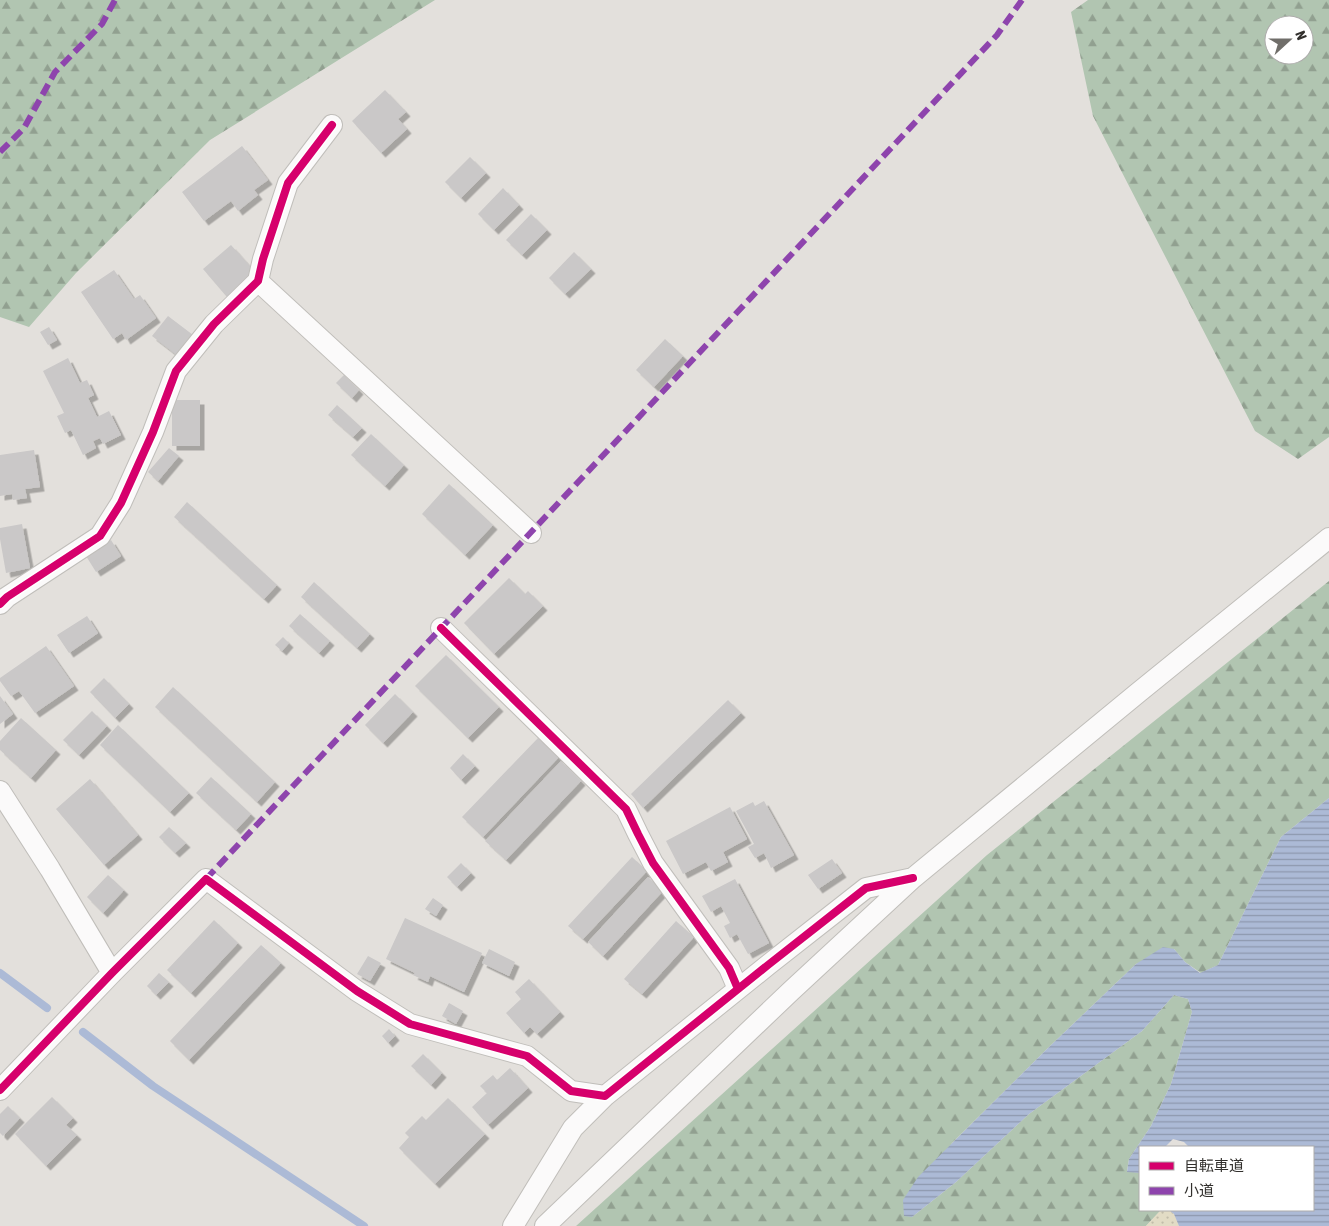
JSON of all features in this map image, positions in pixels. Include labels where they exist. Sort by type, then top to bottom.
[{"type":"street","points":[[0,604],[7,597],[100,536],[121,503],[153,432],[176,371],[214,324],[258,281],[263,259],[288,183],[332,125]]},
{"type":"street","points":[[258,281],[531,533]]},
{"type":"street","points":[[545,1226],[791,991],[913,878],[1329,538]]},
{"type":"street","points":[[441,628],[626,809],[653,863],[728,968],[738,989]]},
{"type":"street","points":[[0,791],[112,972]]},
{"type":"street","points":[[513,1226],[573,1128],[605,1096],[866,888],[913,878]]},
{"type":"street","points":[[0,1090],[112,972],[206,879],[357,991],[410,1024],[526,1056],[571,1091],[605,1096]]},
{"type":"green space","points":[[0,0],[435,0],[210,140],[76,273],[29,327],[0,317]]},
{"type":"green space","points":[[1088,0],[1329,0],[1329,437],[1298,459],[1255,431],[1093,116],[1071,12]]},
{"type":"green space","points":[[1329,581],[1329,798],[1281,837],[1218,965],[1201,973],[1185,962],[1174,949],[1136,964],[952,1143],[912,1217],[956,1182],[1029,1114],[1142,1031],[1174,995],[1188,999],[1192,1012],[1171,1084],[1151,1126],[1129,1159],[1127,1171],[1139,1173],[1139,1211],[1160,1211],[1146,1226],[576,1226],[987,855]]},
{"type":"sand","points":[[1160,1211],[1169,1211],[1174,1214],[1179,1226],[1146,1226]]},
{"type":"water","points":[[1329,798],[1329,1226],[1179,1226],[1174,1214],[1170,1211],[1314,1211],[1314,1146],[1188,1146],[1184,1142],[1173,1139],[1166,1146],[1139,1146],[1139,1173],[1127,1172],[1129,1159],[1151,1126],[1171,1084],[1192,1012],[1188,999],[1174,995],[1142,1031],[1029,1114],[956,1182],[912,1217],[904,1216],[903,1200],[918,1177],[1136,964],[1163,947],[1174,949],[1185,962],[1200,973],[1218,965],[1281,837]]},
{"type":"building","points":[[385,90],[406,112],[398,119],[407,129],[381,153],[352,121]]},
{"type":"building","points":[[242,146],[268,180],[254,190],[258,195],[238,211],[231,201],[204,221],[182,192]]},
{"type":"building","points":[[470,157],[486,173],[461,198],[445,182]]},
{"type":"building","points":[[503,188],[519,205],[494,230],[478,214]]},
{"type":"building","points":[[531,214],[547,230],[522,255],[506,240]]},
{"type":"building","points":[[231,245],[255,272],[227,297],[203,269]]},
{"type":"building","points":[[574,252],[591,269],[565,294],[549,278]]},
{"type":"building","points":[[114,270],[134,299],[140,295],[156,318],[126,340],[122,333],[113,339],[81,292]]},
{"type":"building","points":[[168,316],[193,335],[178,356],[152,336]]},
{"type":"building","points":[[49,327],[57,340],[48,345],[40,332]]},
{"type":"building","points":[[665,339],[683,356],[654,387],[636,370]]},
{"type":"building","points":[[68,358],[80,383],[87,380],[94,395],[88,398],[97,417],[109,411],[121,435],[103,444],[100,438],[93,441],[96,448],[83,455],[71,430],[65,433],[57,416],[64,413],[43,371]]},
{"type":"building","points":[[344,375],[359,390],[352,398],[336,383]]},
{"type":"building","points":[[172,400],[200,400],[200,446],[172,446]]},
{"type":"building","points":[[337,405],[362,428],[353,437],[328,415]]},
{"type":"building","points":[[371,434],[404,465],[385,486],[351,455]]},
{"type":"building","points":[[169,448],[179,456],[158,481],[148,472]]},
{"type":"building","points":[[34,450],[40,487],[25,489],[27,498],[13,500],[12,494],[0,496],[0,455]]},
{"type":"building","points":[[449,484],[493,525],[465,555],[422,514]]},
{"type":"building","points":[[187,502],[277,585],[264,599],[174,517]]},
{"type":"building","points":[[22,524],[30,568],[6,573],[0,528]]},
{"type":"building","points":[[111,540],[121,556],[96,572],[86,556]]},
{"type":"building","points":[[509,578],[525,594],[528,591],[543,606],[494,654],[464,623]]},
{"type":"building","points":[[314,582],[370,634],[357,648],[301,597]]},
{"type":"building","points":[[300,614],[330,641],[319,653],[289,626]]},
{"type":"building","points":[[87,616],[98,633],[69,653],[57,635]]},
{"type":"building","points":[[283,637],[289,643],[282,651],[275,645]]},
{"type":"building","points":[[46,646],[74,686],[35,713],[19,691],[11,696],[0,681],[0,678]]},
{"type":"building","points":[[446,655],[499,707],[468,738],[415,686]]},
{"type":"building","points":[[104,678],[129,704],[115,718],[90,692]]},
{"type":"building","points":[[173,687],[275,782],[257,802],[155,707]]},
{"type":"building","points":[[395,694],[413,712],[383,743],[365,725]]},
{"type":"building","points":[[0,696],[13,714],[0,724]]},
{"type":"building","points":[[728,700],[741,713],[643,808],[631,794]]},
{"type":"building","points":[[92,711],[107,726],[79,755],[63,740]]},
{"type":"building","points":[[21,718],[56,750],[31,778],[0,750],[0,741]]},
{"type":"building","points":[[118,725],[189,793],[170,812],[100,745]]},
{"type":"building","points":[[538,738],[559,757],[483,837],[462,817]]},
{"type":"building","points":[[463,754],[475,766],[461,780],[450,768]]},
{"type":"building","points":[[561,761],[581,781],[506,860],[485,841]]},
{"type":"building","points":[[211,777],[251,814],[236,830],[196,793]]},
{"type":"building","points":[[90,779],[138,835],[104,865],[56,809]]},
{"type":"building","points":[[764,801],[794,855],[771,868],[764,853],[755,858],[748,847],[754,844],[736,811],[753,802],[755,806]]},
{"type":"building","points":[[730,807],[747,839],[723,852],[728,862],[711,871],[706,862],[683,874],[666,841]]},
{"type":"building","points":[[169,827],[186,843],[175,853],[159,837]]},
{"type":"building","points":[[632,857],[647,871],[583,939],[568,926]]},
{"type":"building","points":[[832,859],[842,873],[818,889],[808,875]]},
{"type":"building","points":[[461,863],[471,873],[457,887],[447,877]]},
{"type":"building","points":[[108,875],[124,890],[103,913],[87,897]]},
{"type":"building","points":[[648,877],[663,891],[603,956],[588,942]]},
{"type":"building","points":[[735,879],[769,943],[748,954],[737,934],[730,938],[724,926],[730,923],[721,906],[711,912],[702,896]]},
{"type":"building","points":[[433,898],[443,905],[436,916],[425,909]]},
{"type":"building","points":[[405,918],[482,953],[464,992],[430,976],[428,982],[413,975],[415,973],[386,959]]},
{"type":"building","points":[[214,920],[238,943],[191,993],[167,970]]},
{"type":"building","points":[[676,921],[694,937],[642,994],[624,979]]},
{"type":"building","points":[[261,945],[281,963],[189,1060],[170,1041]]},
{"type":"building","points":[[489,949],[515,962],[509,976],[482,963]]},
{"type":"building","points":[[368,956],[381,963],[370,981],[357,974]]},
{"type":"building","points":[[159,973],[169,982],[156,995],[147,986]]},
{"type":"building","points":[[529,979],[560,1012],[537,1034],[530,1027],[524,1033],[506,1013],[521,999],[515,992]]},
{"type":"building","points":[[449,1003],[463,1011],[456,1024],[442,1016]]},
{"type":"building","points":[[389,1029],[395,1036],[388,1043],[382,1036]]},
{"type":"building","points":[[423,1054],[442,1073],[431,1085],[411,1066]]},
{"type":"building","points":[[510,1068],[528,1088],[488,1125],[472,1107],[487,1093],[480,1086],[493,1075],[497,1080]]},
{"type":"building","points":[[52,1097],[73,1118],[66,1125],[77,1135],[46,1166],[15,1134]]},
{"type":"building","points":[[448,1098],[485,1134],[435,1184],[399,1148],[409,1137],[405,1133],[422,1116],[426,1120]]},
{"type":"building","points":[[8,1106],[20,1118],[3,1136],[0,1133],[0,1114]]},
{"type":"waterway","points":[[0,973],[47,1008]]},
{"type":"waterway","points":[[83,1032],[153,1086],[364,1226]]},
{"type":"marked path","points":[[0,152],[24,128],[55,72],[102,24],[115,0]]},
{"type":"marked path","points":[[206,879],[997,35],[1022,0]]},
{"type":"cycle path","points":[[0,604],[7,597],[100,536],[121,503],[153,432],[176,371],[214,324],[258,281],[263,259],[288,183],[332,125]]},
{"type":"cycle path","points":[[441,628],[626,809],[653,863],[729,968],[738,989]]},
{"type":"cycle path","points":[[0,1090],[112,973],[206,879],[357,991],[410,1024],[527,1056],[571,1091],[605,1096],[866,888],[913,878]]}]
